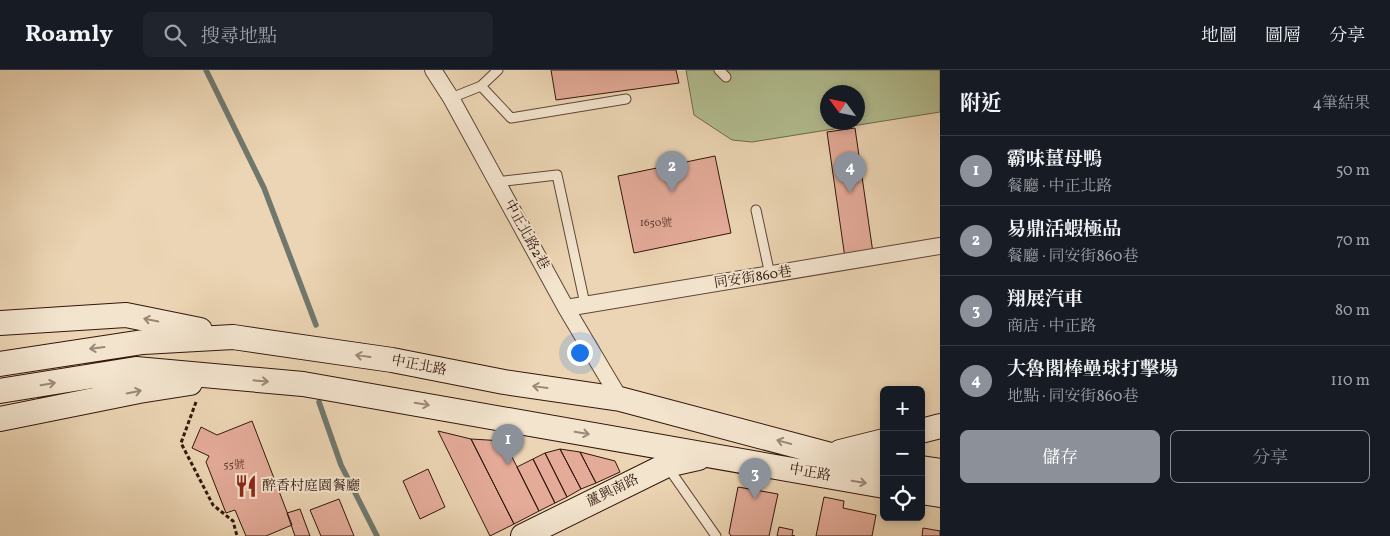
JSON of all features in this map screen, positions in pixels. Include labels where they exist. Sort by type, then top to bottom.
[{"type":"street","name":"中正北路2巷","points":[[433,70],[451,98],[566,308],[620,399]]},
{"type":"street","name":"同安街860巷","points":[[566,308],[940,246]]},
{"type":"street","points":[[0,323],[126,315],[233,337]]},
{"type":"street","name":"中正北路","points":[[0,364],[143,342],[233,337],[392,360],[504,382],[620,399],[831,455]]},
{"type":"street","points":[[0,391],[136,370],[226,377],[303,384],[707,455]]},
{"type":"street","points":[[0,419],[139,390],[226,377]]},
{"type":"street","points":[[925,430],[940,426]]},
{"type":"street","points":[[831,455],[880,442]]},
{"type":"street","name":"蘆興南路","points":[[522,536],[667,466],[707,455]]},
{"type":"street","name":"中正路","points":[[707,455],[880,485]]},
{"type":"street","name":"中正路","points":[[831,455],[880,461]]},
{"type":"street","points":[[925,469],[940,471]]},
{"type":"street","points":[[925,493],[940,495]]},
{"type":"lane","points":[[451,98],[481,86],[498,70]]},
{"type":"lane","points":[[481,86],[511,118],[626,99]]},
{"type":"lane","points":[[496,182],[557,175],[585,304]]},
{"type":"lane","points":[[756,210],[770,275]]},
{"type":"lane","points":[[667,466],[716,536]]},
{"type":"path","points":[[195,394],[197,400],[181,443],[213,505],[233,521],[237,536]]},
{"type":"green space","points":[[686,70],[940,70],[940,112],[865,124],[865,85],[820,85],[820,130],[827,130],[752,142],[732,140],[694,115]]},
{"type":"building","points":[[551,70],[676,70],[679,83],[556,100]]},
{"type":"building","points":[[855,130],[873,253],[845,258],[827,132]]},
{"type":"building","points":[[715,156],[731,233],[634,253],[618,176]]},
{"type":"building","name":"醉香村庭園餐廳","points":[[252,421],[292,525],[266,536],[246,536],[235,510],[226,513],[206,462],[209,456],[192,448],[201,427],[217,435]]},
{"type":"building","points":[[438,431],[471,439],[514,524],[490,536]]},
{"type":"building","points":[[471,439],[504,441],[539,511],[514,524]]},
{"type":"building","points":[[560,449],[581,489],[567,497],[545,453]]},
{"type":"building","points":[[560,449],[580,452],[596,483],[581,489]]},
{"type":"building","points":[[580,452],[615,461],[620,472],[596,483]]},
{"type":"building","points":[[545,453],[567,497],[555,503],[533,459]]},
{"type":"building","points":[[533,459],[555,503],[539,511],[517,467]]},
{"type":"building","points":[[428,469],[445,507],[420,519],[403,481]]},
{"type":"building","points":[[738,487],[778,494],[769,536],[731,536],[729,533]]},
{"type":"building","points":[[824,497],[844,501],[843,508],[876,515],[872,536],[816,536]]},
{"type":"building","points":[[339,499],[354,536],[321,536],[310,510]]},
{"type":"building","points":[[300,509],[310,536],[295,536],[287,513]]},
{"type":"building","points":[[779,527],[793,530],[792,535],[795,536],[777,536]]},
{"type":"building","points":[[923,528],[940,531],[940,536],[922,536]]},
{"type":"waterway","points":[[206,70],[264,188],[316,325]]},
{"type":"waterway","points":[[319,402],[341,465],[377,536]]},
{"type":"place","name":"易鼎活蝦極品","points":[[672,192]]},
{"type":"place","name":"大魯閣棒壘球打擊場","points":[[850,193]]},
{"type":"place","name":"霸味薑母鴨","points":[[508,465]]},
{"type":"place","name":"醉香村庭園餐廳","points":[[246,486]]},
{"type":"place","name":"翔展汽車","points":[[755,499]]}]
